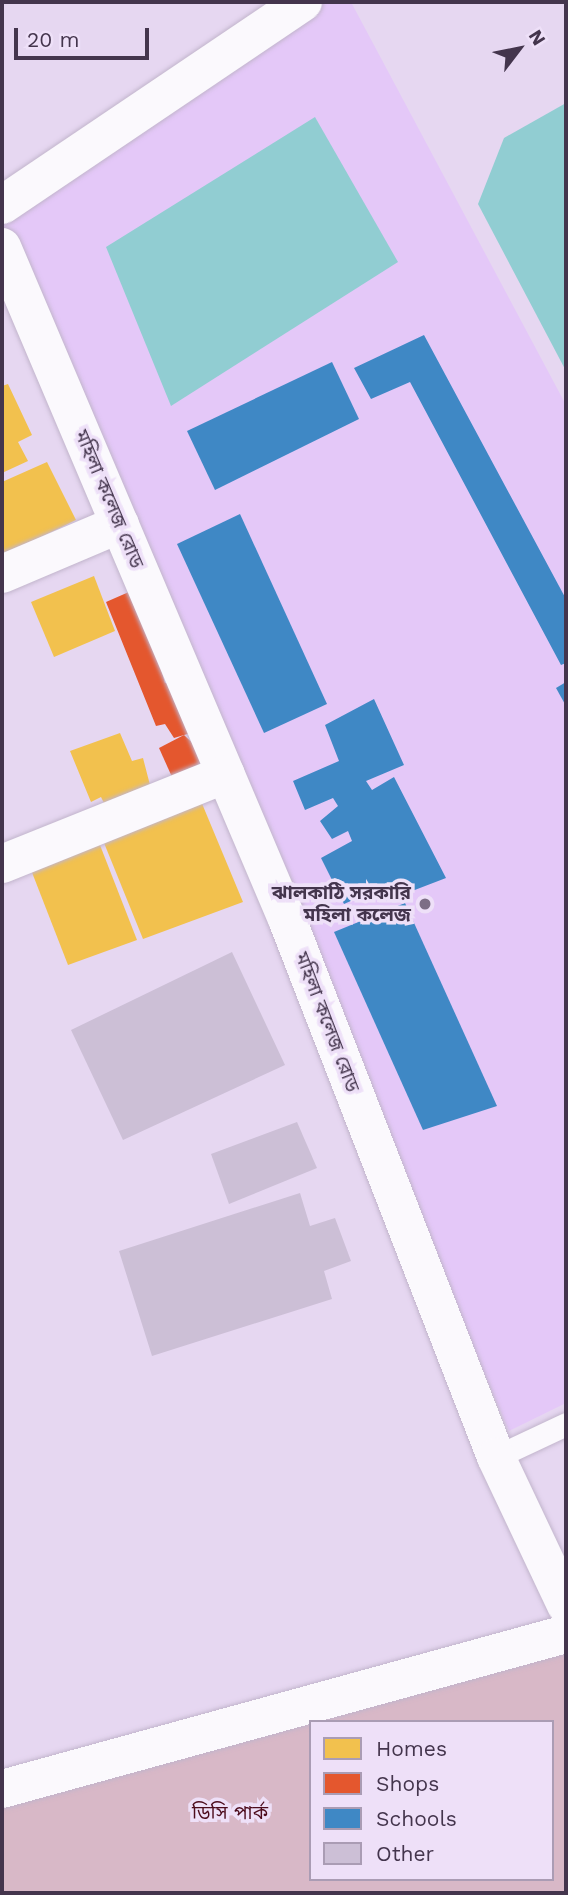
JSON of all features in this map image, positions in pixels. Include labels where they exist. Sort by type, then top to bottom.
[{"type":"street","points":[[2,205],[303,2]]},
{"type":"street","name":"মহিলা কলেজ রোড","points":[[2,247],[226,774],[496,1457],[566,1605]]},
{"type":"street","points":[[2,574],[120,524]]},
{"type":"street","points":[[2,864],[226,774]]},
{"type":"street","points":[[2,1788],[566,1634]]},
{"type":"lane","points":[[496,1457],[566,1424]]},
{"type":"shaded area","name":"ঝালকাঠি সরকারি মহিলা কলেজ","points":[[303,2],[351,2],[566,405],[566,1403],[509,1431],[2,247],[2,205]]},
{"type":"shaded area","points":[[566,103],[566,371],[478,204],[504,138]]},
{"type":"shaded area","points":[[315,117],[398,262],[171,406],[106,247]]},
{"type":"green space","name":"ডিসি পার্ক","points":[[566,1644],[566,1893],[2,1893],[2,1791]]},
{"type":"building: Homes","points":[[8,384],[32,435],[18,442],[28,461],[2,473],[2,386]]},
{"type":"building: Homes","points":[[47,462],[76,520],[2,556],[2,482]]},
{"type":"building: Homes","points":[[94,576],[115,631],[54,657],[31,602]]},
{"type":"building: Homes","points":[[120,733],[132,761],[143,758],[150,785],[107,809],[101,797],[91,802],[70,751]]},
{"type":"building: Homes","points":[[198,794],[243,902],[143,939],[100,833]]},
{"type":"building: Homes","points":[[98,840],[137,940],[68,965],[26,857]]},
{"type":"building: Shops","points":[[138,588],[165,683],[174,681],[194,732],[174,738],[165,724],[156,726],[106,602]]},
{"type":"building: Shops","points":[[184,735],[214,763],[172,777],[159,748]]},
{"type":"building: Schools","points":[[424,335],[566,599],[566,663],[561,665],[410,382],[371,399],[354,368]]},
{"type":"building: Schools","points":[[332,362],[359,419],[215,490],[187,431]]},
{"type":"building: Schools","points":[[240,514],[327,704],[264,733],[177,544]]},
{"type":"building: Schools","points":[[566,682],[566,706],[556,688]]},
{"type":"building: Schools","points":[[374,699],[404,765],[366,781],[372,790],[394,777],[446,878],[386,901],[380,888],[344,904],[321,858],[352,841],[348,831],[332,839],[320,821],[338,806],[333,798],[305,810],[293,781],[339,761],[325,725]]},
{"type":"building: Schools","points":[[405,903],[497,1106],[423,1130],[334,932]]},
{"type":"building: Other","points":[[232,952],[285,1065],[123,1140],[71,1030]]},
{"type":"building: Other","points":[[297,1122],[317,1168],[229,1204],[211,1154]]},
{"type":"building: Other","points":[[300,1193],[310,1226],[335,1218],[351,1261],[324,1271],[332,1299],[152,1356],[119,1251]]},
{"type":"place","name":"ঝালকাঠি সরকারি মহিলা কলেজ","points":[[425,904]]}]
